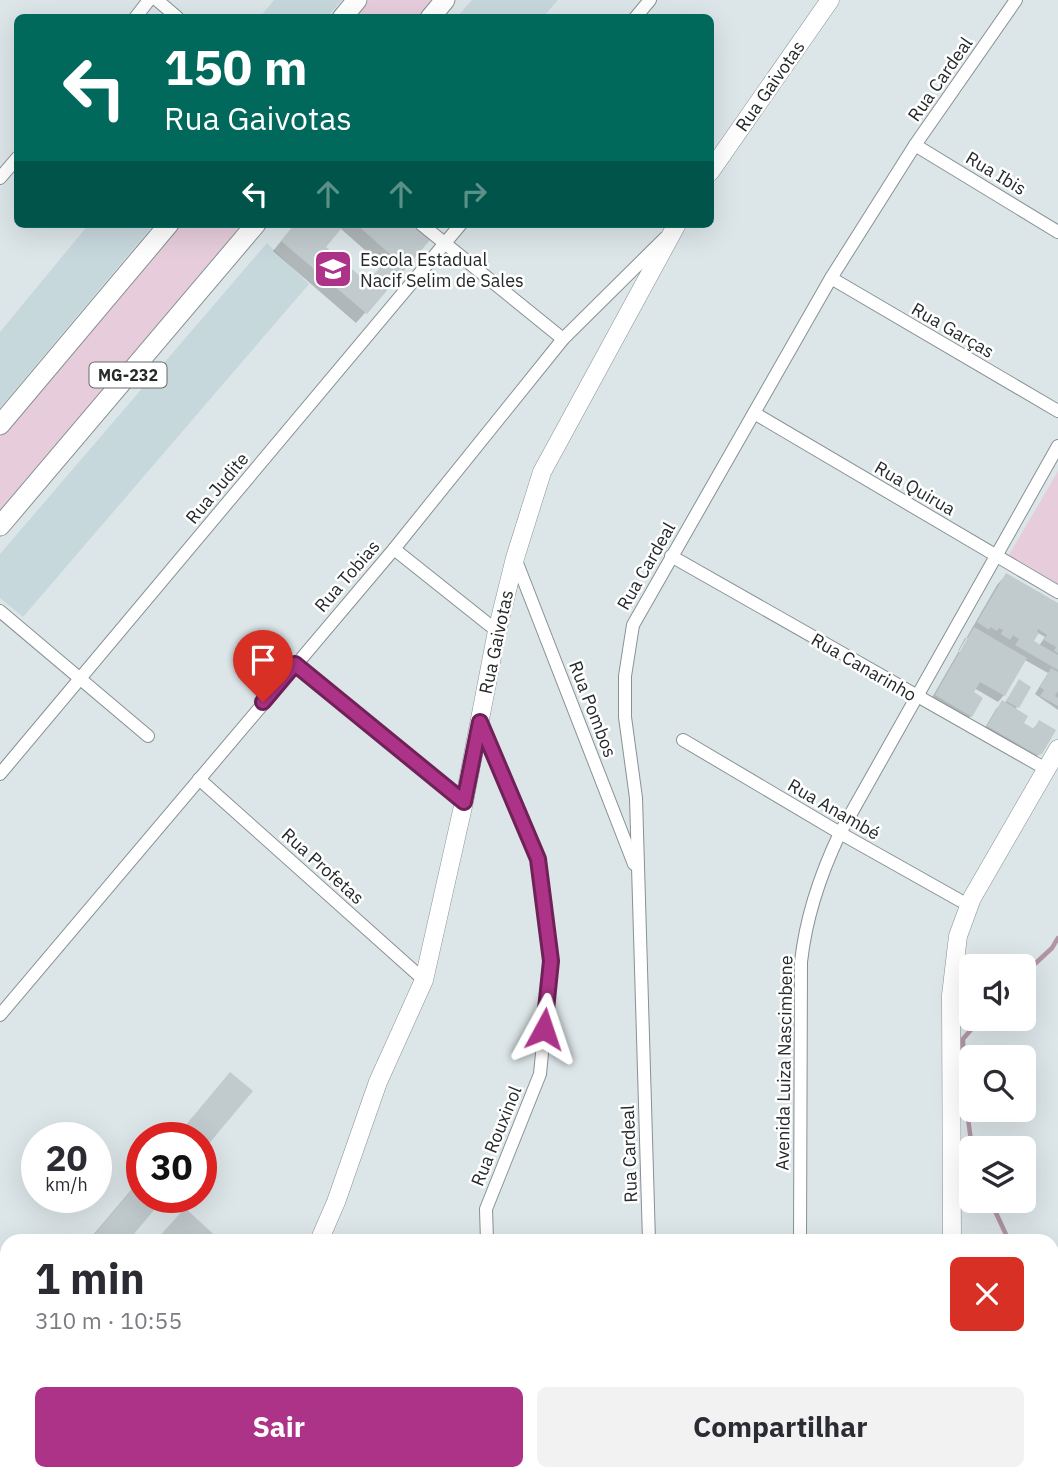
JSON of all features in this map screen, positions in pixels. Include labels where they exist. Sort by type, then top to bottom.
[{"type":"main road","points":[[345,14],[357,0]]},
{"type":"main road","points":[[433,14],[445,0]]},
{"type":"main road","points":[[0,425],[166,228]]},
{"type":"main road","name":"MG-232","points":[[0,526],[253,228]]},
{"type":"street","points":[[138,14],[149,0]]},
{"type":"street","points":[[157,0],[173,14]]},
{"type":"street","points":[[638,14],[650,0]]},
{"type":"street","name":"Rua Gaivotas","points":[[714,167],[830,0]]},
{"type":"street","name":"Rua Cardeal","points":[[649,1234],[636,798],[625,717],[625,676],[632,625],[831,278],[915,145],[1016,0]]},
{"type":"street","name":"Rua Ibis","points":[[915,145],[1058,232]]},
{"type":"street","points":[[0,178],[14,162]]},
{"type":"street","points":[[426,228],[563,340]]},
{"type":"street","name":"Rua Judite","points":[[0,774],[458,228]]},
{"type":"street","name":"Rua Gaivotas","points":[[322,1234],[378,1082],[424,980],[464,802],[497,631],[515,558],[542,472],[674,228]]},
{"type":"street","name":"Rua Tobias","points":[[0,1015],[394,549],[563,340],[674,228]]},
{"type":"street","name":"Rua Garças","points":[[831,278],[1058,411]]},
{"type":"street","name":"Rua Quirua","points":[[754,414],[1058,592]]},
{"type":"street","name":"Avenida Luiza Nascimbene","points":[[800,1234],[801,962],[806,923],[814,896],[840,833],[1058,446]]},
{"type":"street","points":[[394,549],[497,631]]},
{"type":"street","name":"Rua Canarinho","points":[[671,556],[1052,772]]},
{"type":"street","name":"Rua Pombos","points":[[515,558],[638,874]]},
{"type":"street","points":[[0,611],[148,736]]},
{"type":"street","points":[[295,664],[464,802]]},
{"type":"street","name":"Rua Rouxinol","points":[[480,722],[538,859],[551,961],[540,1074],[486,1209],[486,1234]]},
{"type":"street","name":"Rua Anambé","points":[[683,740],[968,905]]},
{"type":"street","points":[[952,1234],[951,995],[958,936],[968,905],[1052,772],[1058,749]]},
{"type":"street","name":"Rua Profetas","points":[[199,779],[424,980]]},
{"type":"shaded area","points":[[274,0],[342,0],[330,14],[262,14]]},
{"type":"shaded area","points":[[369,0],[433,0],[421,14],[357,14]]},
{"type":"shaded area","points":[[472,0],[558,0],[546,14],[460,14]]},
{"type":"shaded area","points":[[86,228],[151,228],[0,408],[0,332]]},
{"type":"shaded area","points":[[177,228],[242,228],[0,510],[0,437]]},
{"type":"shaded area","points":[[267,243],[309,284],[23,617],[0,598],[0,554]]},
{"type":"shaded area","points":[[1058,471],[1058,584],[1009,555]]},
{"type":"building","name":"Escola Estadual Nacif Selim de Sales","points":[[292,228],[342,228],[326,247],[367,282],[391,255],[361,228],[416,228],[430,240],[367,314],[281,241]]},
{"type":"building","points":[[1006,573],[1058,603],[1058,653],[1054,651],[1056,647],[1044,640],[1047,635],[1038,629],[1039,633],[1034,641],[1058,655],[1058,670],[1015,645],[1019,639],[1013,635],[1010,640],[1001,634],[1003,630],[999,628],[997,631],[990,627],[989,630],[977,622]]},
{"type":"building","points":[[974,627],[1027,658],[1005,696],[980,682],[974,692],[983,698],[972,717],[935,695]]},
{"type":"building","points":[[1051,668],[1058,672],[1058,691],[1055,696],[1058,698],[1058,706],[1040,696],[1044,690],[1040,687]]},
{"type":"building","points":[[1019,679],[1031,687],[1019,708],[1006,701]]},
{"type":"building","points":[[1002,700],[1028,716],[1024,723],[1034,729],[1039,720],[1056,730],[1042,754],[1037,755],[987,726]]},
{"type":"building","points":[[230,1072],[253,1091],[217,1134],[217,1122],[188,1122]]},
{"type":"building","points":[[126,1196],[126,1213],[152,1213],[134,1234],[95,1234]]},
{"type":"building","points":[[180,1213],[190,1213],[213,1234],[161,1234]]},
{"type":"waterway","points":[[1036,963],[1052,948],[1058,938]]},
{"type":"waterway","points":[[970,1031],[963,1039],[964,1089],[970,1136]]},
{"type":"waterway","points":[[996,1213],[1006,1234]]},
{"type":"place","name":"Escola Estadual Nacif Selim de Sales","points":[[333,269]]},
{"type":"route","points":[[263,702],[295,664],[464,802],[480,722],[538,859],[551,961],[544,1029]]}]
